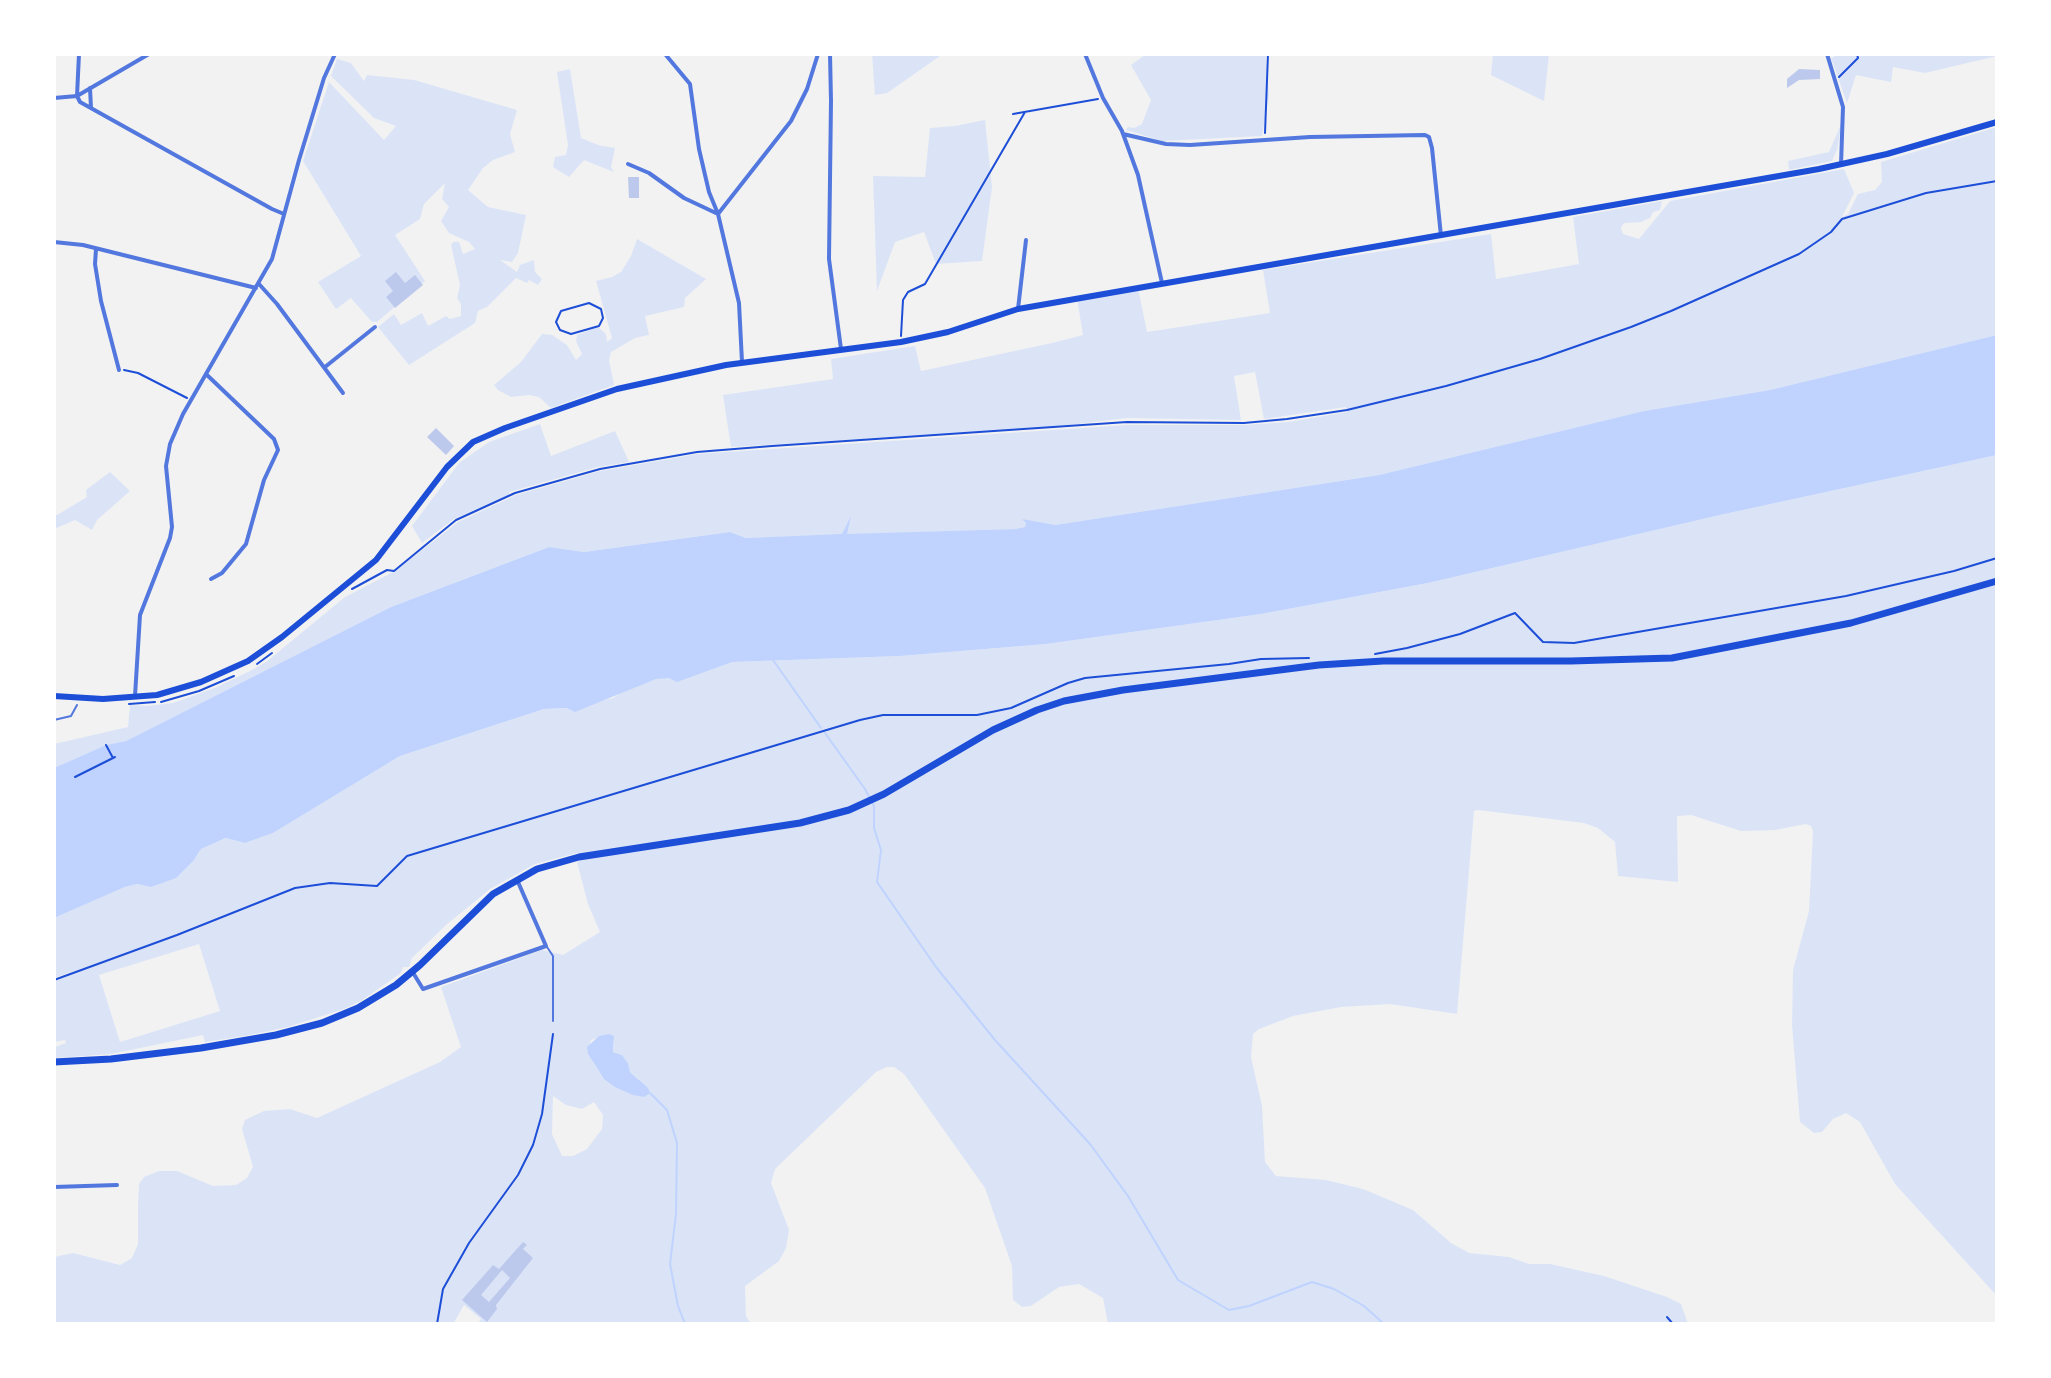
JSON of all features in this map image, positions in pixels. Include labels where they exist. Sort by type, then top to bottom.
[{"type":"main road","points":[[54,696],[103,699],[157,695],[232,669],[266,650],[376,560],[447,467],[473,442],[617,389],[742,364],[901,342],[948,332],[1018,309],[1841,165],[1997,122]]},
{"type":"main road","points":[[54,1062],[147,1055],[305,1028],[358,1008],[381,995],[412,971],[476,909],[517,879],[537,869],[579,857],[823,818],[876,798],[993,730],[1037,710],[1079,698],[1319,665],[1383,661],[1672,658],[1851,623],[1997,581]]},
{"type":"street","points":[[79,54],[77,96],[80,102],[284,214]]},
{"type":"street","points":[[54,98],[77,96],[149,54]]},
{"type":"street","points":[[135,698],[140,615],[172,527],[167,478],[173,434],[272,259],[322,85],[335,54]]},
{"type":"street","points":[[665,54],[690,84],[699,149],[739,303],[742,364]]},
{"type":"street","points":[[718,214],[791,121],[805,94],[818,54]]},
{"type":"street","points":[[830,54],[829,259],[841,349]]},
{"type":"street","points":[[1085,54],[1103,98],[1122,131],[1138,175],[1162,283]]},
{"type":"street","points":[[1827,54],[1843,107],[1841,165]]},
{"type":"street","points":[[90,88],[91,108]]},
{"type":"street","points":[[1122,131],[1123,134],[1166,144],[1425,135],[1429,137],[1432,148],[1441,236]]},
{"type":"street","points":[[628,164],[649,173],[684,198],[718,214]]},
{"type":"street","points":[[1018,309],[1026,240]]},
{"type":"street","points":[[54,242],[258,286],[343,393]]},
{"type":"street","points":[[96,249],[99,291],[119,370]]},
{"type":"street","points":[[325,367],[375,327]]},
{"type":"street","points":[[207,375],[274,439],[278,450],[264,480],[246,544],[222,573],[211,579]]},
{"type":"street","points":[[412,971],[423,989],[546,946],[517,879]]},
{"type":"street","points":[[54,1187],[117,1185]]},
{"type":"lane","points":[[54,720],[71,716],[77,705]]},
{"type":"lane","points":[[546,946],[553,956],[553,1021]]},
{"type":"path","points":[[1263,142],[1268,54]]},
{"type":"path","points":[[1836,79],[1858,58],[1857,54]]},
{"type":"path","points":[[1013,114],[1103,98]]},
{"type":"path","points":[[901,342],[900,311],[903,300],[908,292],[925,284],[1025,112]]},
{"type":"path","points":[[387,570],[394,571],[456,520],[515,493],[600,469],[697,452],[1127,422],[1244,423],[1347,410],[1446,386],[1566,350],[1631,327],[1778,264],[1822,238],[1842,219],[1926,193],[1997,181]]},
{"type":"path","points":[[594,304],[602,314],[601,322],[595,329],[567,334],[557,326],[557,318],[565,309],[594,304]]},
{"type":"path","points":[[119,370],[138,373],[191,401]]},
{"type":"path","points":[[1382,652],[1460,634],[1515,613],[1543,642],[1574,643],[1846,596],[1997,558]]},
{"type":"path","points":[[54,980],[295,888],[330,883],[377,886],[407,856],[832,728]]},
{"type":"path","points":[[75,777],[114,757],[106,745]]},
{"type":"path","points":[[437,1324],[443,1289],[469,1243],[518,1175],[533,1145],[542,1114],[553,1034]]},
{"type":"path","points":[[1667,1317],[1673,1324]]},
{"type":"shaded area","points":[[872,54],[943,54],[887,93],[875,95]]},
{"type":"shaded area","points":[[1146,54],[1266,54],[1269,96],[1262,136],[1162,141],[1126,130],[1142,124],[1151,100],[1131,65]]},
{"type":"shaded area","points":[[1493,54],[1549,54],[1544,101],[1491,75]]},
{"type":"shaded area","points":[[1839,54],[1997,56],[1925,73],[1893,67],[1891,82],[1856,75],[1847,103],[1831,58]]},
{"type":"shaded area","points":[[337,59],[351,63],[364,81],[367,75],[414,80],[517,110],[510,134],[515,152],[493,160],[483,168],[468,190],[488,207],[526,215],[518,253],[512,262],[500,260],[517,272],[520,265],[534,260],[535,272],[542,279],[538,285],[516,278],[487,307],[478,311],[475,323],[409,365],[378,327],[394,314],[401,325],[422,313],[428,326],[446,316],[450,319],[461,316],[461,304],[457,298],[460,285],[451,245],[459,242],[463,254],[475,249],[469,242],[449,233],[441,221],[449,207],[442,199],[445,183],[424,204],[420,219],[395,235],[425,281],[377,322],[372,322],[351,298],[336,309],[318,282],[361,256],[303,161],[329,82],[384,140],[396,126],[374,118],[331,76]]},
{"type":"shaded area","points":[[570,69],[581,138],[615,148],[611,167],[614,172],[584,160],[569,177],[553,167],[555,157],[566,155],[568,145],[557,72]]},
{"type":"shaded area","points":[[985,120],[992,187],[982,261],[936,264],[924,232],[895,242],[877,291],[873,176],[925,177],[930,128]]},
{"type":"shaded area","points":[[1842,122],[1832,161],[1789,170],[1788,161],[1829,152]]},
{"type":"shaded area","points":[[1997,127],[1997,335],[1770,390],[1644,411],[1379,475],[1055,525],[1026,523],[1025,527],[1015,529],[746,538],[730,532],[584,552],[549,547],[391,607],[126,741],[106,745],[54,768],[54,744],[128,727],[130,705],[173,703],[252,670],[345,597],[395,571],[458,522],[516,495],[600,471],[697,454],[1127,425],[1244,425],[1288,422],[1347,412],[1346,407],[1264,419],[1255,372],[1234,376],[1241,420],[1127,418],[1044,428],[731,447],[723,395],[833,379],[831,359],[915,346],[921,371],[1052,343],[1083,335],[1077,299],[1138,288],[1147,332],[1270,313],[1263,270],[1491,234],[1496,279],[1579,264],[1573,217],[1662,201],[1660,210],[1653,212],[1650,218],[1624,223],[1621,228],[1623,234],[1639,239],[1670,201],[1844,169],[1854,193],[1842,217],[1848,214],[1858,194],[1875,190],[1882,182],[1881,162]]},
{"type":"shaded area","points":[[637,239],[706,279],[685,298],[684,307],[645,316],[649,335],[635,338],[611,352],[609,360],[614,385],[551,408],[539,397],[511,397],[498,390],[494,385],[521,362],[542,334],[552,335],[567,345],[576,360],[582,354],[576,341],[577,335],[598,327],[606,334],[607,342],[612,338],[596,281],[621,272]]},
{"type":"shaded area","points":[[540,424],[551,456],[615,431],[629,462],[598,467],[509,492],[509,495],[454,519],[422,543],[412,526],[459,463],[489,442]]},
{"type":"shaded area","points":[[1997,455],[1997,1296],[1895,1184],[1860,1122],[1846,1113],[1833,1119],[1822,1132],[1814,1133],[1800,1122],[1792,1025],[1793,970],[1809,911],[1811,826],[1741,831],[1691,815],[1677,816],[1678,882],[1618,876],[1615,842],[1598,828],[1584,823],[1478,810],[1474,811],[1457,1014],[1390,1004],[1341,1007],[1293,1016],[1259,1029],[1253,1034],[1251,1057],[1262,1106],[1265,1162],[1276,1176],[1326,1180],[1363,1189],[1413,1210],[1451,1243],[1469,1253],[1509,1257],[1529,1264],[1550,1264],[1604,1276],[1667,1297],[1681,1304],[1688,1324],[1108,1324],[1103,1298],[1079,1284],[1059,1287],[1031,1306],[1022,1307],[1013,1300],[1012,1266],[985,1188],[904,1074],[894,1067],[887,1067],[876,1072],[775,1169],[771,1183],[789,1230],[786,1248],[779,1261],[745,1286],[746,1316],[751,1324],[477,1324],[481,1319],[464,1305],[453,1324],[54,1324],[54,1257],[73,1253],[120,1265],[132,1258],[138,1244],[139,1184],[144,1177],[159,1171],[177,1171],[213,1186],[236,1185],[247,1178],[253,1167],[242,1129],[245,1120],[264,1111],[290,1109],[317,1118],[440,1062],[461,1047],[441,987],[542,950],[563,955],[600,932],[588,904],[577,862],[602,853],[577,853],[535,864],[490,889],[446,925],[412,958],[409,967],[403,967],[401,973],[344,1009],[288,1027],[245,1036],[205,1042],[203,1035],[111,1054],[56,1058],[55,1047],[66,1043],[65,1040],[54,1042],[54,981],[120,956],[54,978],[54,918],[125,887],[137,884],[151,887],[194,860],[201,849],[227,838],[245,843],[273,833],[400,756],[544,709],[567,708],[613,698],[628,688],[656,679],[732,662],[900,656],[1046,644],[1261,614],[1428,583]],"holes":[[[199,944],[220,1011],[120,1042],[99,975]],[[609,1034],[614,1042],[613,1052],[622,1055],[630,1072],[640,1080],[588,1055],[591,1040]],[[553,1096],[566,1105],[582,1109],[594,1102],[603,1115],[602,1129],[587,1149],[573,1156],[562,1156],[552,1134]]]},
{"type":"shaded area","points":[[110,472],[130,491],[97,520],[92,530],[75,520],[54,529],[54,514],[87,497],[86,490]]},
{"type":"water","points":[[1997,335],[1997,455],[1428,583],[1261,614],[1046,644],[900,656],[732,662],[677,682],[669,678],[656,679],[575,712],[567,708],[544,709],[400,756],[273,833],[245,843],[226,838],[201,849],[176,878],[151,887],[137,884],[125,887],[54,918],[54,768],[106,745],[126,741],[391,607],[549,547],[584,552],[730,532],[746,538],[842,534],[851,516],[847,534],[1015,529],[1025,527],[1022,519],[1055,525],[1379,475],[1644,411],[1770,390]]},
{"type":"water","points":[[599,1036],[614,1036],[613,1052],[622,1055],[630,1072],[648,1088],[650,1093],[644,1097],[615,1087],[604,1079],[588,1054],[587,1047]]},
{"type":"building","points":[[1799,69],[1820,70],[1820,79],[1799,80],[1787,88],[1787,79]]},
{"type":"building","points":[[628,177],[639,177],[639,198],[629,198]]},
{"type":"building","points":[[396,272],[405,283],[415,275],[423,285],[395,308],[386,297],[393,291],[385,281]]},
{"type":"building","points":[[436,428],[454,446],[446,455],[427,437]]},
{"type":"building","points":[[523,1242],[527,1245],[523,1249],[533,1258],[496,1305],[497,1309],[487,1322],[462,1300],[493,1265],[499,1269]],"holes":[[[502,1270],[510,1278],[489,1302],[481,1295]]]},
{"type":"waterway","points":[[773,660],[821,728]]},
{"type":"waterway","points":[[825,733],[874,806],[874,828],[881,850],[877,882],[936,967],[995,1040],[1090,1144],[1128,1196],[1178,1280],[1229,1310],[1249,1306],[1312,1282],[1334,1289],[1364,1306],[1384,1324]]},
{"type":"waterway","points":[[650,1093],[667,1110],[677,1143],[676,1214],[670,1264],[678,1306],[685,1324]]}]
